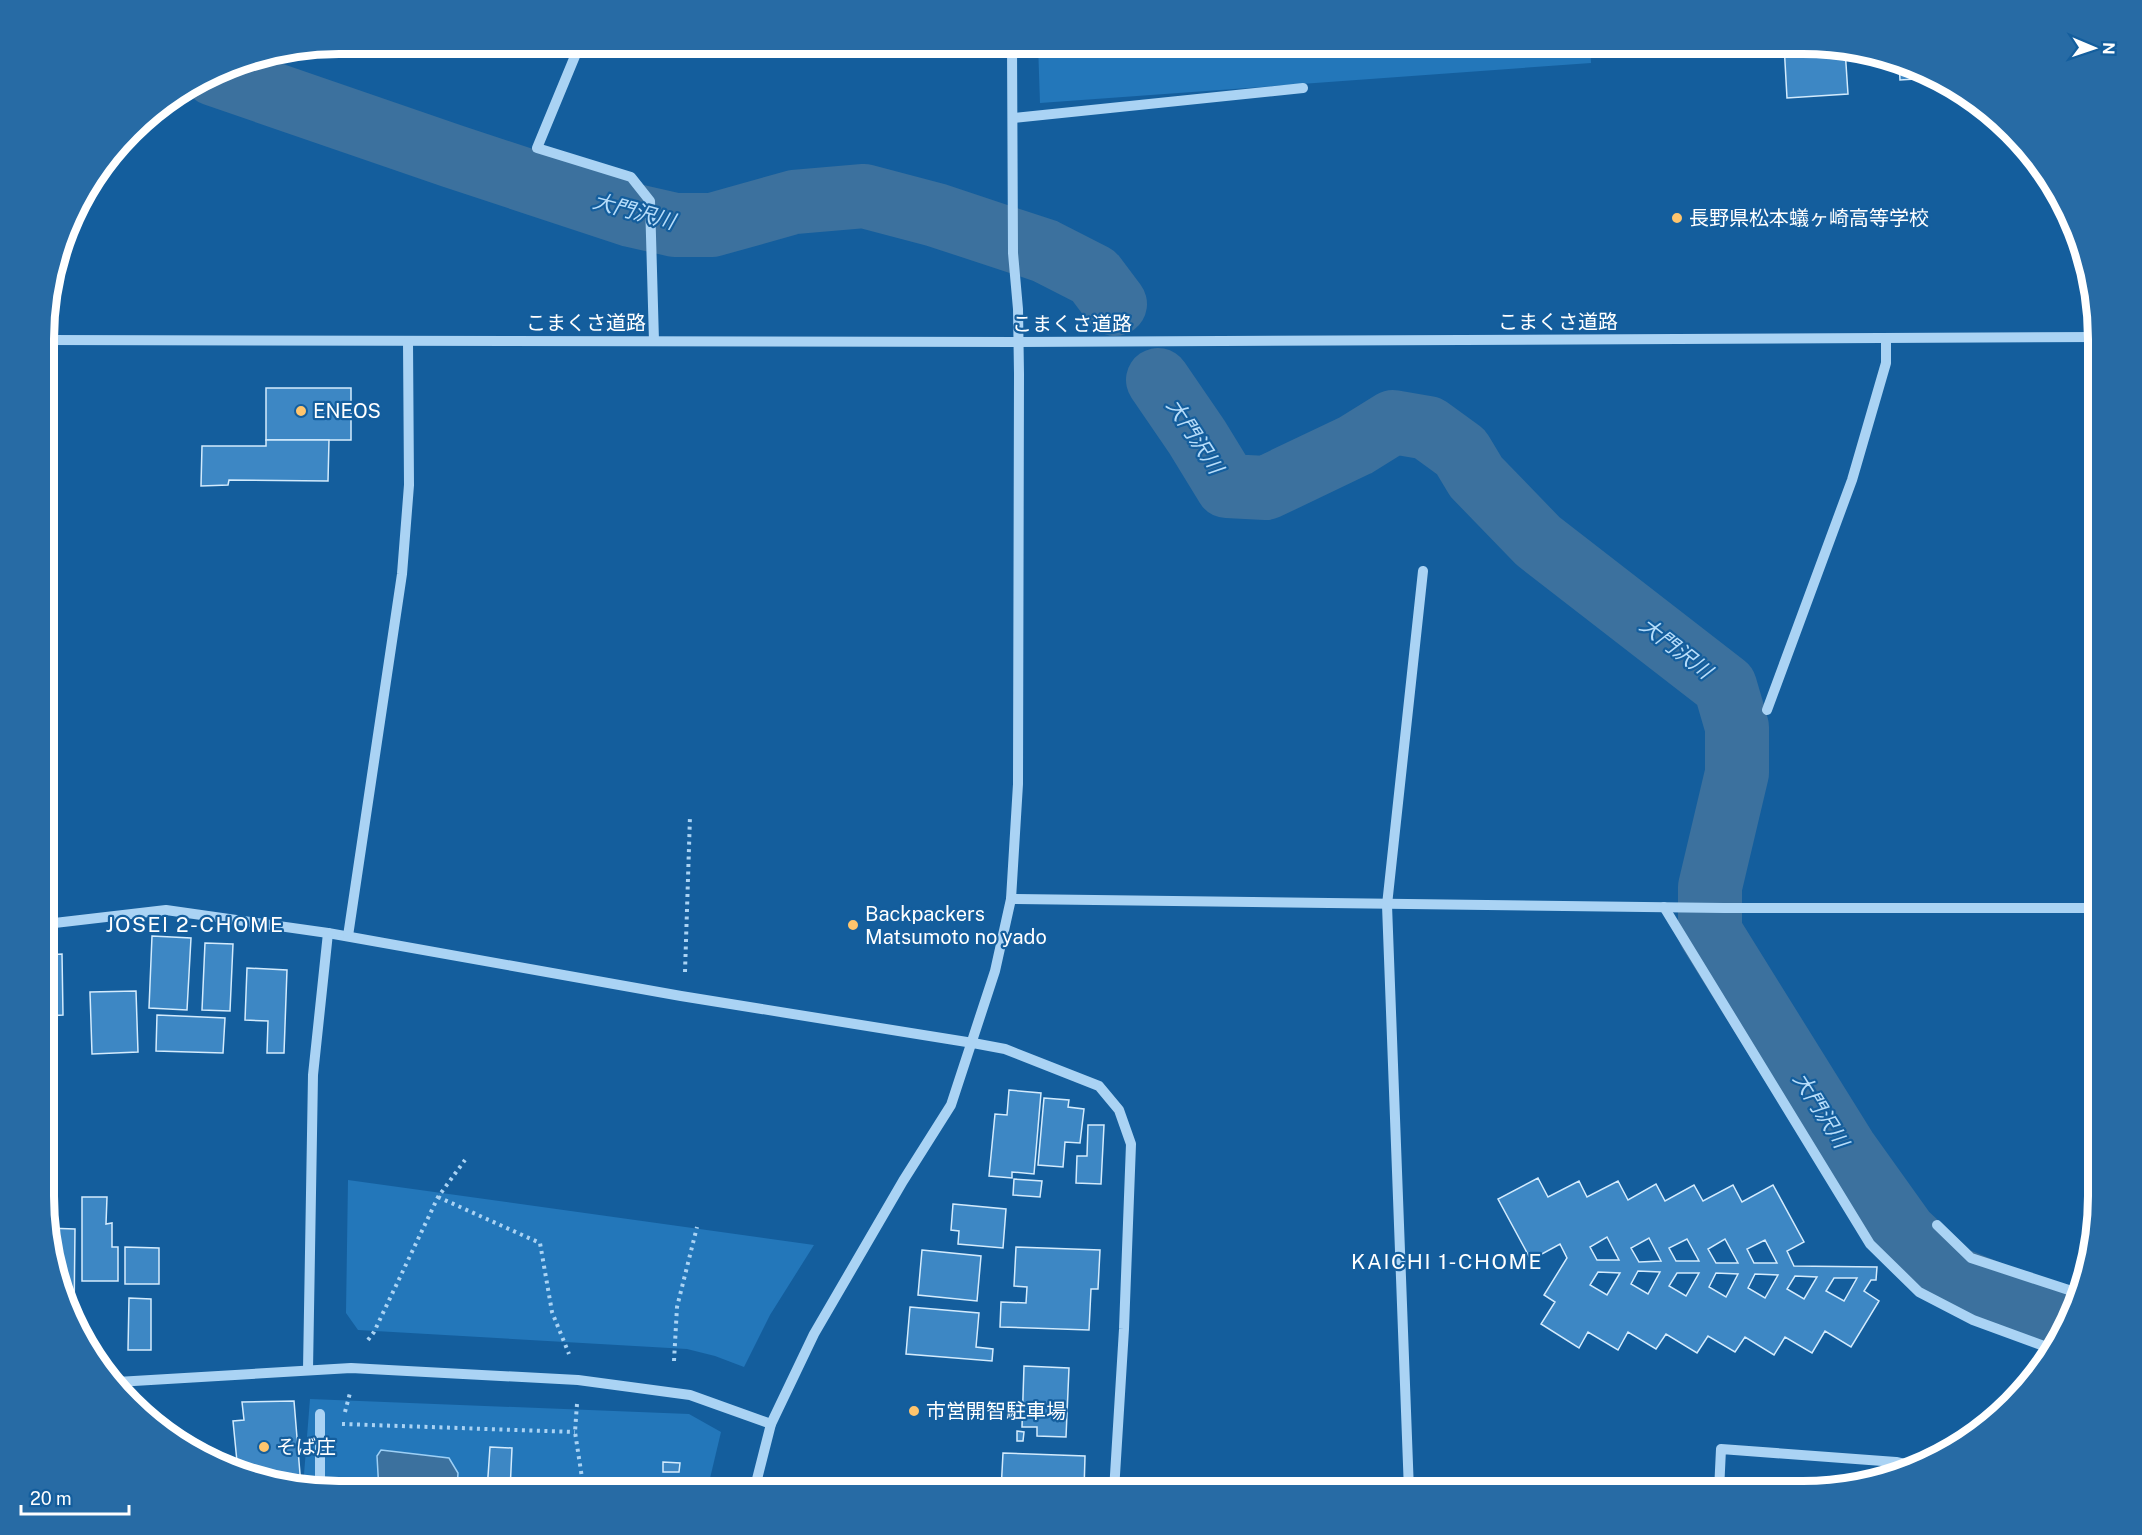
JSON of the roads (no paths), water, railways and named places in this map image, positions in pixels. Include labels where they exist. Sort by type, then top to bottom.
[{"type":"street","points":[[576,54],[537,148],[632,177],[650,201],[654,340]]},
{"type":"street","points":[[757,1481],[771,1424],[814,1334],[903,1181],[951,1104],[995,971],[1011,899],[1017,784],[1019,342],[1013,254],[1012,54]]},
{"type":"street","points":[[1013,118],[1303,88]]},
{"type":"street","name":"こまくさ道路","points":[[54,340],[1019,342],[2088,338]]},
{"type":"street","points":[[1767,710],[1852,480],[1886,363],[1886,339]]},
{"type":"street","points":[[348,936],[402,574],[409,485],[408,342]]},
{"type":"street","points":[[1409,1481],[1387,904],[1423,571]]},
{"type":"street","points":[[1011,899],[1724,908],[2088,908]]},
{"type":"street","points":[[1664,907],[1870,1244],[1919,1292],[1973,1320],[2045,1346]]},
{"type":"street","points":[[54,923],[166,910],[348,936],[738,1006],[1005,1049],[1099,1086],[1119,1110],[1131,1144],[1124,1329],[1115,1481]]},
{"type":"street","points":[[308,1370],[313,1074],[328,933]]},
{"type":"street","points":[[1937,1225],[1971,1258],[2071,1291]]},
{"type":"street","points":[[123,1382],[351,1368],[578,1380],[690,1395],[771,1424]]},
{"type":"street","points":[[320,1414],[320,1480]]},
{"type":"street","points":[[1719,1481],[1721,1449],[1901,1463]]},
{"type":"waterway","name":"大門沢川","points":[[225,78],[631,215],[675,225],[712,225],[794,202],[864,196],[936,215],[1045,251],[1094,276],[1115,304]]},
{"type":"waterway","name":"大門沢川","points":[[1158,380],[1227,486],[1266,488],[1356,445],[1393,422],[1428,428],[1461,452],[1476,477],[1538,541],[1725,686],[1737,727],[1737,773],[1710,887],[1710,932],[1845,1149],[1905,1233],[1953,1278],[2059,1321]]},
{"type":"place","name":"長野県松本蟻ヶ崎高等学校","points":[[1677,218]]},
{"type":"place","name":"ENEOS","points":[[301,411]]},
{"type":"place","name":"Backpackers Matsumoto no yado","points":[[853,925]]},
{"type":"place","name":"市営開智駐車場","points":[[914,1411]]},
{"type":"place","name":"そば庄","points":[[264,1447]]},
{"type":"district","name":"JOSEI 2-CHOME","points":[[195,924]]},
{"type":"district","name":"KAICHI 1-CHOME","points":[[1447,1261]]}]
